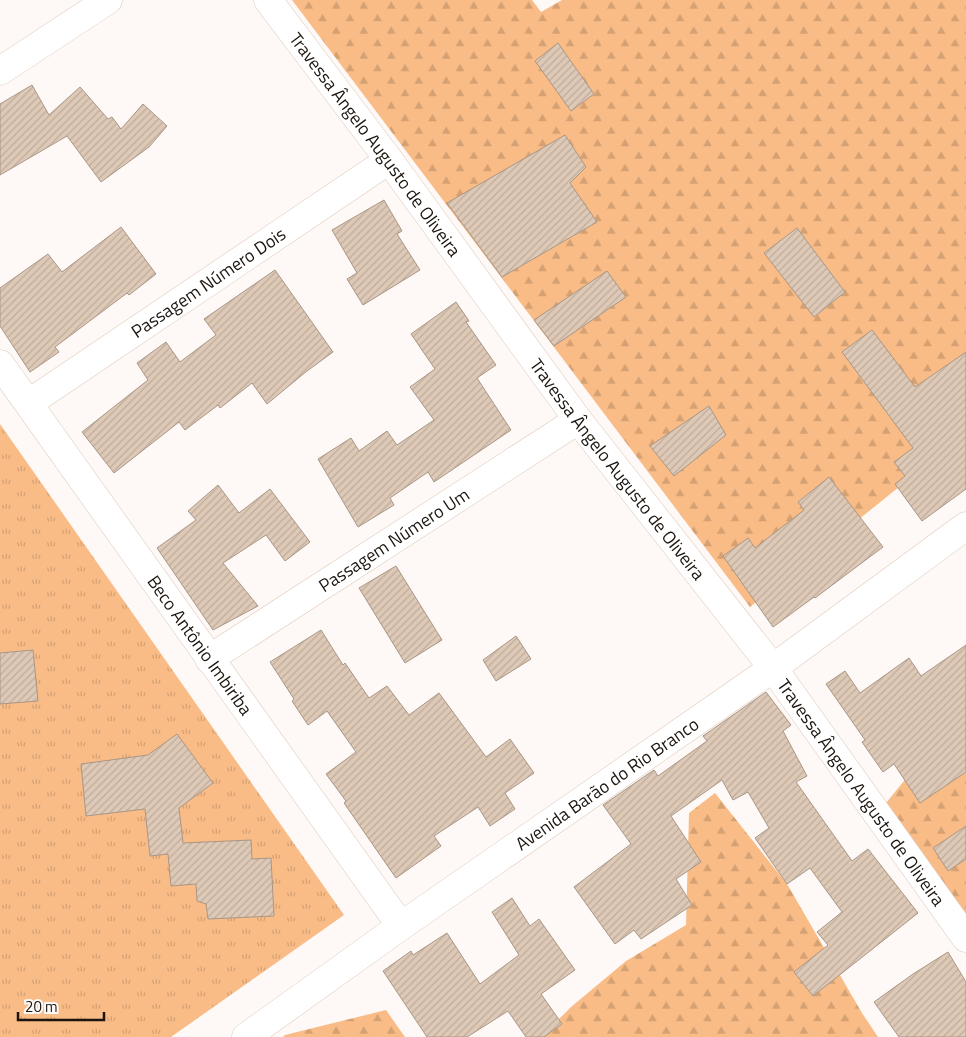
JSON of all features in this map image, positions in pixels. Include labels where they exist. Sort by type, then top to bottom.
[{"type":"street","points":[[0,71],[108,0]]},
{"type":"street","name":"Travessa Ângelo Augusto de Oliveira","points":[[268,0],[389,160],[578,420],[773,668],[966,938]]},
{"type":"street","name":"Passagem Número Dois","points":[[29,403],[389,160]]},
{"type":"street","name":"Beco Antônio Imbiriba","points":[[0,364],[401,926]]},
{"type":"street","name":"Passagem Número Um","points":[[209,659],[578,420]]},
{"type":"street","name":"Avenida Barão do Rio Branco","points":[[246,1037],[401,926],[773,668],[966,526]]},
{"type":"green space","points":[[292,0],[532,0],[541,12],[562,0],[966,0],[966,433],[750,607]]},
{"type":"green space","points":[[0,424],[344,915],[171,1037],[0,1037]]},
{"type":"green space","points":[[966,705],[966,914],[886,803]]},
{"type":"green space","points":[[715,793],[787,884],[878,1037],[541,1037],[571,1007],[626,961],[686,925],[689,813]]},
{"type":"green space","points":[[386,1010],[405,1037],[283,1037],[285,1035]]},
{"type":"building","points":[[558,43],[594,94],[571,111],[535,61]]},
{"type":"building","points":[[32,85],[49,115],[80,87],[108,119],[112,117],[121,129],[143,104],[167,126],[149,147],[101,182],[67,136],[0,175],[0,104]]},
{"type":"building","points":[[565,135],[586,167],[570,183],[597,222],[502,277],[447,203]]},
{"type":"building","points":[[384,200],[402,231],[397,234],[420,270],[363,305],[347,279],[357,273],[332,230]]},
{"type":"building","points":[[121,227],[156,274],[129,295],[127,293],[55,347],[59,352],[30,372],[0,326],[0,288],[48,254],[62,272]]},
{"type":"building","points":[[797,228],[845,292],[814,317],[764,253]]},
{"type":"building","points":[[275,270],[333,352],[267,404],[252,383],[220,408],[218,405],[185,430],[179,422],[114,473],[82,432],[148,380],[137,363],[166,342],[180,362],[216,335],[204,319]]},
{"type":"building","points":[[607,271],[626,297],[554,346],[534,320]]},
{"type":"building","points":[[456,302],[469,321],[466,322],[496,365],[477,378],[511,430],[434,482],[428,472],[390,498],[394,505],[358,527],[318,459],[351,438],[359,451],[387,431],[397,445],[434,420],[410,387],[435,369],[411,334]]},
{"type":"building","points":[[872,330],[915,387],[966,352],[966,489],[922,521],[895,484],[905,476],[894,462],[913,448],[842,352]]},
{"type":"building","points":[[709,406],[726,435],[674,476],[650,446]]},
{"type":"building","points":[[829,477],[883,547],[773,627],[723,556],[748,538],[755,548],[804,510],[798,502]]},
{"type":"building","points":[[218,485],[239,513],[270,489],[310,542],[285,561],[266,535],[223,563],[258,606],[213,630],[157,548],[196,520],[188,511]]},
{"type":"building","points":[[396,566],[442,640],[405,663],[359,588]]},
{"type":"building","points":[[321,630],[343,665],[345,663],[369,698],[387,686],[409,715],[439,693],[486,757],[510,739],[534,773],[505,793],[515,809],[490,826],[478,807],[434,836],[441,846],[396,878],[344,803],[346,801],[326,774],[356,752],[327,711],[308,725],[270,662]]},
{"type":"building","points":[[516,636],[531,659],[496,681],[483,660]]},
{"type":"building","points":[[966,645],[966,772],[920,803],[894,764],[883,772],[862,742],[865,740],[826,684],[845,671],[860,693],[909,658],[921,676]]},
{"type":"building","points":[[33,650],[38,701],[0,704],[0,653]]},
{"type":"building","points":[[766,692],[791,725],[783,731],[807,776],[796,782],[852,861],[868,849],[918,913],[813,996],[794,972],[828,945],[817,932],[842,912],[810,868],[787,884],[755,838],[769,828],[748,792],[733,800],[722,780],[671,816],[701,862],[676,879],[692,905],[641,939],[634,930],[615,944],[574,887],[631,844],[603,805],[654,770],[658,776],[707,741],[703,736]]},
{"type":"building","points":[[177,734],[213,783],[179,808],[183,843],[251,840],[252,859],[271,858],[274,916],[208,919],[206,904],[197,901],[196,884],[171,886],[168,854],[150,856],[145,809],[86,816],[81,764],[148,755]]},
{"type":"building","points":[[966,826],[966,859],[948,871],[933,848]]},
{"type":"building","points":[[512,898],[530,926],[539,919],[575,970],[541,994],[562,1024],[544,1037],[526,1037],[508,1011],[467,1037],[427,1037],[383,971],[411,951],[413,955],[447,933],[480,984],[519,955],[492,912]]},
{"type":"building","points":[[948,952],[966,982],[966,1037],[899,1037],[874,1002]]}]
